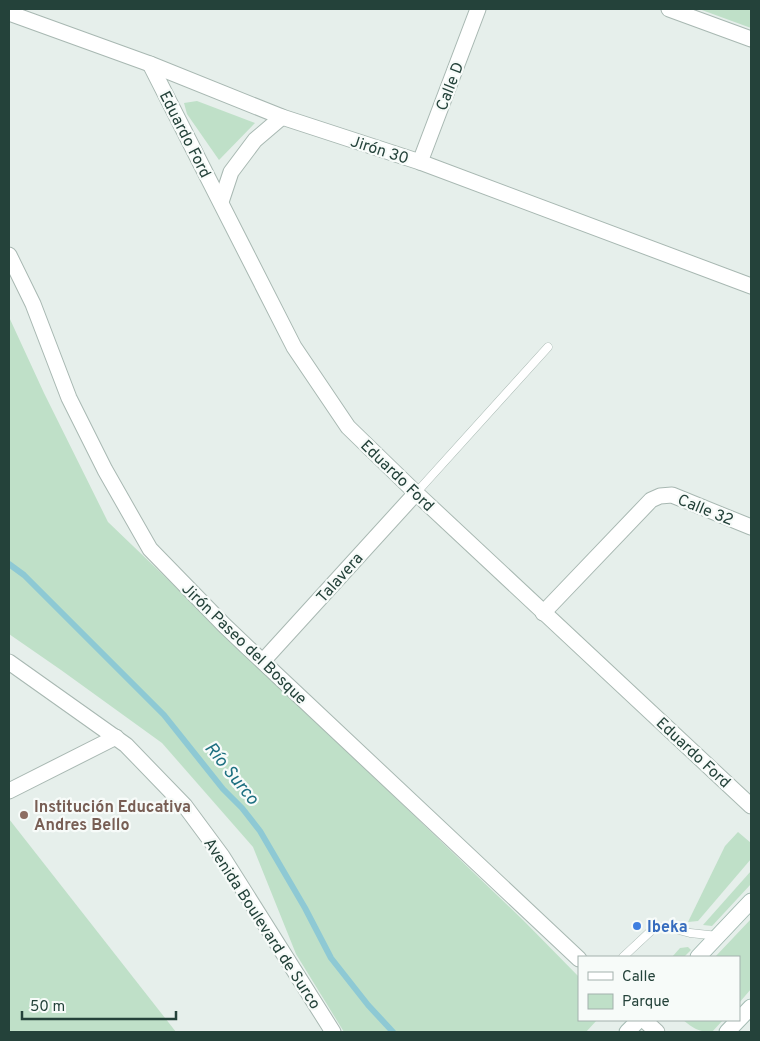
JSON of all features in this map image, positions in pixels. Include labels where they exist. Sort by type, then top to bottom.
[{"type":"street","name":"Calle D","points":[[420,162],[478,9]]},
{"type":"street","points":[[669,9],[751,39]]},
{"type":"street","name":"Jirón 30","points":[[9,13],[150,64],[282,117],[420,162],[751,286]]},
{"type":"street","name":"Eduardo Ford","points":[[150,64],[294,347],[348,427],[543,613],[751,806]]},
{"type":"street","points":[[220,202],[231,172],[255,140],[282,117]]},
{"type":"street","name":"Jirón Paseo del Bosque","points":[[9,255],[33,304],[69,398],[105,470],[150,549],[224,625],[578,958]]},
{"type":"street","name":"Talavera","points":[[263,661],[416,493]]},
{"type":"street","name":"Calle 32","points":[[543,613],[651,500],[660,496],[672,495],[751,527]]},
{"type":"street","name":"Avenida Boulevard de Surco","points":[[9,662],[126,745],[185,806],[222,856],[333,1032]]},
{"type":"street","points":[[9,791],[116,737]]},
{"type":"street","points":[[699,956],[751,901]]},
{"type":"street","points":[[740,1018],[751,1006]]},
{"type":"street","points":[[627,1032],[638,1021]]},
{"type":"street","points":[[645,1021],[657,1032]]},
{"type":"street","points":[[727,1032],[737,1021]]},
{"type":"lane","points":[[416,493],[548,347]]},
{"type":"lane","points":[[624,956],[660,926],[667,926],[690,933],[718,936]]},
{"type":"green space","points":[[699,9],[751,9],[751,28]]},
{"type":"green space","points":[[197,101],[255,123],[219,160],[187,114],[184,103]]},
{"type":"green space","points":[[9,317],[44,393],[108,522],[523,920],[578,976],[578,1021],[596,1021],[586,1032],[344,1032],[296,954],[253,847],[162,743],[9,634]]},
{"type":"green space","points":[[9,819],[176,1032],[9,1032]]},
{"type":"green space","points":[[738,832],[751,843],[751,859],[698,921],[688,922],[725,846]]},
{"type":"green space","points":[[751,871],[751,884],[712,926],[703,925]]},
{"type":"green space","points":[[751,919],[751,989],[740,1002],[740,956],[716,956]]},
{"type":"green space","points":[[688,947],[691,950],[685,956],[673,956],[680,948]]},
{"type":"green space","points":[[684,1021],[722,1021],[712,1032],[696,1029]]},
{"type":"waterway","name":"Río Surco","points":[[9,564],[24,575],[164,715],[223,789],[242,808],[260,831],[305,908],[331,958],[368,1005],[393,1032]]},
{"type":"place","name":"Institución Educativa Andres Bello","points":[[24,815]]},
{"type":"place","name":"Ibeka","points":[[637,926]]}]
